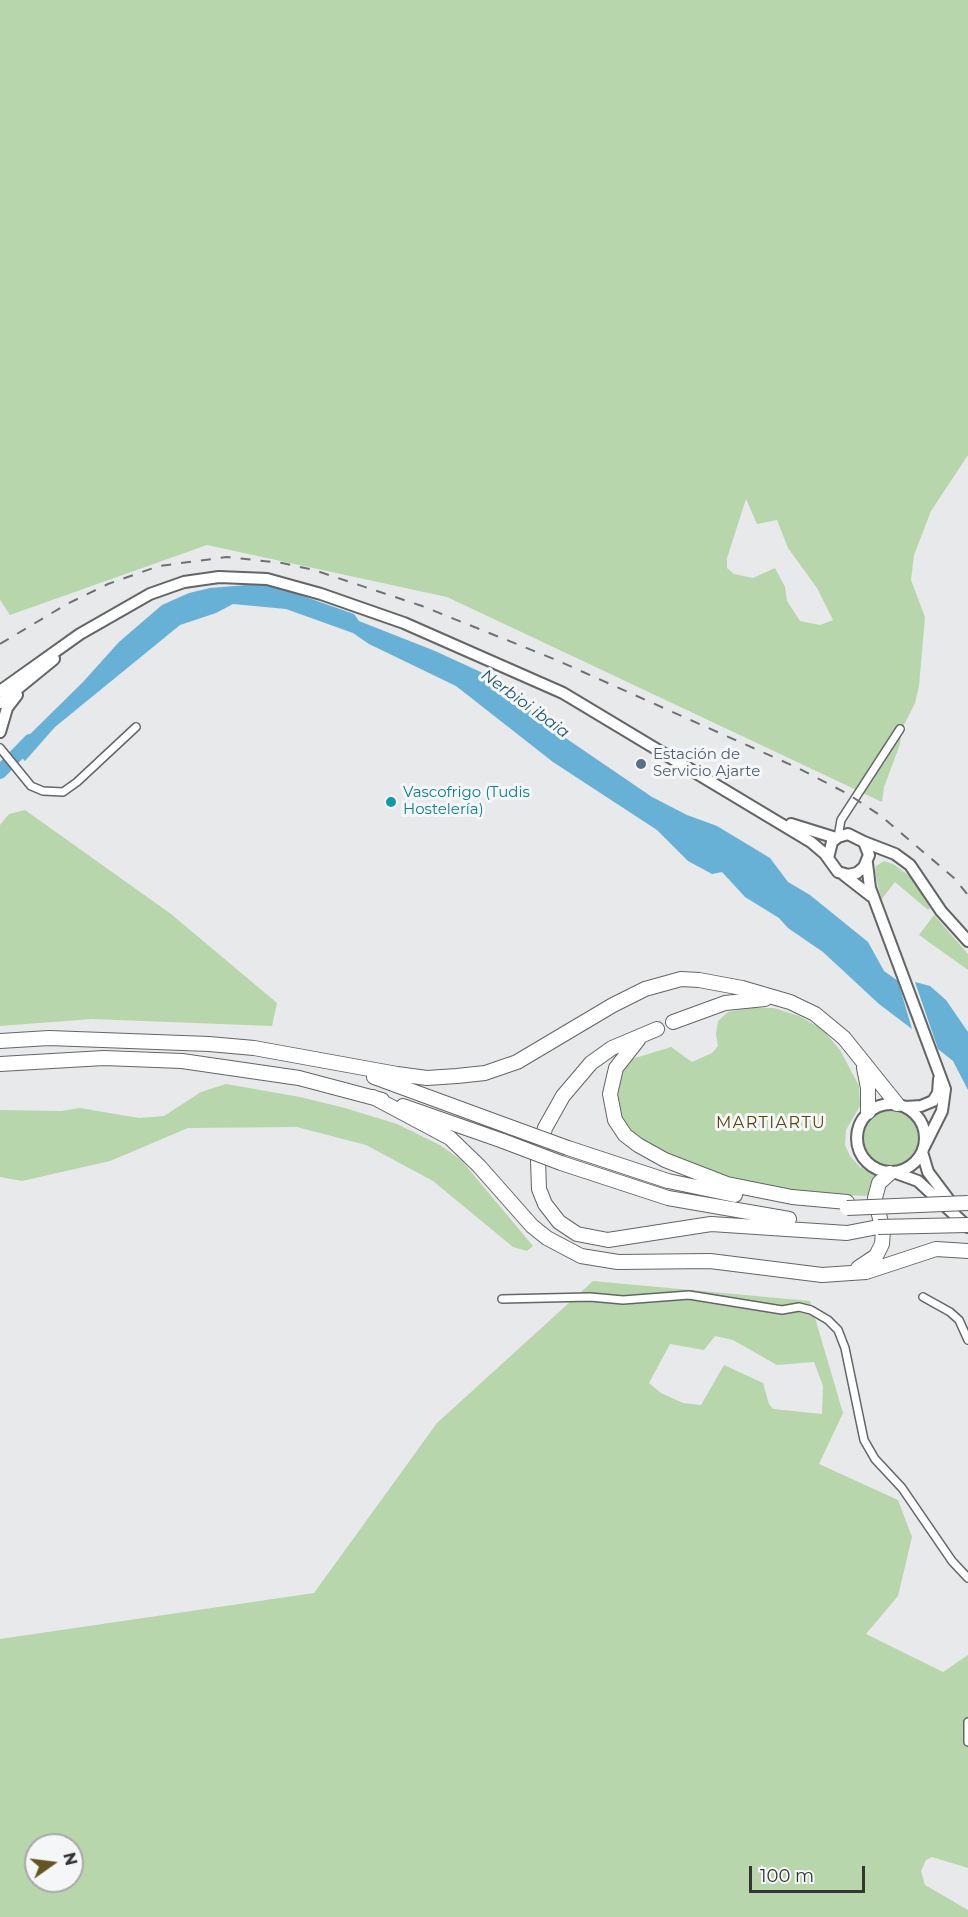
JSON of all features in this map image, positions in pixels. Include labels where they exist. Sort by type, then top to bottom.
[{"type":"highway","points":[[0,1041],[49,1038],[209,1044],[254,1048],[337,1065],[427,1078],[485,1073],[532,1055],[628,996],[681,979],[718,982],[802,1007],[831,1025],[901,1106]]},
{"type":"highway","points":[[674,1022],[731,1002],[776,999]]},
{"type":"highway","points":[[847,1205],[727,1184],[658,1157],[625,1135],[615,1120],[611,1105],[612,1083],[616,1068],[639,1038],[654,1030],[612,1048],[591,1063],[563,1096],[545,1128],[538,1160],[539,1189],[545,1204],[559,1222],[577,1234],[608,1240],[711,1224],[847,1229],[968,1226]]},
{"type":"highway","points":[[0,1064],[84,1058],[182,1061],[299,1078],[431,1113],[561,1163],[668,1198],[748,1214],[847,1229]]},
{"type":"highway","points":[[863,1063],[868,1088],[868,1112]]},
{"type":"highway","points":[[337,1065],[568,1148],[668,1181],[755,1199],[847,1205],[890,1204],[904,1208],[968,1203]]},
{"type":"highway","points":[[373,1097],[450,1138],[479,1166],[532,1226],[547,1238],[581,1256],[618,1262],[710,1260],[805,1274],[845,1274],[866,1272],[936,1249],[968,1251]]},
{"type":"highway","points":[[845,1274],[863,1266],[879,1252],[883,1232],[876,1209],[876,1189],[892,1172]]},
{"type":"main road","points":[[0,691],[88,630],[150,594],[197,579],[249,577],[295,586],[404,623],[531,677],[603,716],[817,846],[828,858],[833,868],[866,890],[879,909]]},
{"type":"main road","points":[[0,703],[88,630]]},
{"type":"main road","points":[[0,729],[10,703],[58,661],[64,652]]},
{"type":"main road","points":[[0,696],[24,678],[32,667]]},
{"type":"main road","points":[[763,813],[837,837],[852,834],[864,842],[899,856],[916,871],[941,911],[968,941]]},
{"type":"main road","points":[[828,858],[830,846],[837,837]]},
{"type":"main road","points":[[864,842],[870,888],[938,1069],[945,1100],[923,1150],[910,1166],[892,1172]]},
{"type":"main road","points":[[844,875],[857,873],[874,854],[886,851]]},
{"type":"main road","points":[[938,1069],[939,1088],[933,1101],[921,1106],[882,1105],[868,1112],[859,1125],[859,1150],[868,1164],[918,1180],[968,1226]]},
{"type":"main road","points":[[901,1106],[922,1124],[923,1150],[932,1178],[968,1226]]},
{"type":"street","points":[[0,748],[26,781],[43,791],[63,792],[136,727]]},
{"type":"street","points":[[837,837],[846,812],[900,729]]},
{"type":"street","points":[[846,812],[845,821],[852,834]]},
{"type":"street","points":[[502,1299],[590,1297],[623,1300],[689,1295],[782,1310],[799,1307],[811,1310],[828,1320],[838,1330],[852,1376],[864,1440],[875,1459],[902,1488],[951,1561],[968,1578]]},
{"type":"street","points":[[923,1297],[950,1312],[966,1327],[968,1341]]},
{"type":"street","points":[[968,1722],[968,1742]]},
{"type":"green space","points":[[0,0],[968,0],[968,455],[931,511],[914,555],[911,580],[925,617],[919,686],[915,703],[902,729],[900,744],[884,787],[882,802],[447,597],[207,545],[10,615],[0,600]],"holes":[[[746,499],[757,524],[777,520],[788,548],[817,588],[833,620],[820,625],[800,621],[787,601],[785,587],[775,568],[753,578],[734,574],[727,568],[727,558]]]},
{"type":"green space","points":[[25,810],[171,914],[277,1003],[272,1026],[92,1019],[0,1026],[0,825],[9,814]]},
{"type":"green space","points":[[884,861],[893,864],[911,877],[930,908],[928,910],[895,882],[881,900],[875,871],[876,866]]},
{"type":"green space","points":[[934,915],[968,954],[968,970],[919,935]]},
{"type":"green space","points":[[747,1008],[774,1008],[799,1016],[822,1029],[840,1050],[859,1086],[860,1106],[846,1130],[845,1145],[850,1156],[860,1167],[878,1177],[870,1196],[804,1194],[726,1178],[654,1148],[630,1132],[617,1114],[617,1085],[623,1070],[632,1059],[671,1047],[692,1062],[712,1053],[718,1046],[716,1034],[718,1021],[728,1012]]},
{"type":"green space","points":[[226,1084],[300,1097],[345,1108],[397,1124],[440,1145],[461,1160],[533,1246],[527,1251],[513,1247],[433,1181],[366,1145],[297,1127],[188,1128],[110,1161],[22,1181],[0,1177],[0,1110],[61,1111],[80,1108],[139,1118],[164,1116],[201,1092]]},
{"type":"green space","points":[[885,1110],[897,1110],[907,1114],[915,1122],[919,1138],[915,1154],[907,1162],[897,1166],[885,1166],[875,1162],[867,1154],[863,1144],[863,1132],[867,1122],[875,1114]]},
{"type":"green space","points":[[593,1281],[810,1301],[843,1413],[819,1464],[898,1500],[912,1537],[898,1596],[866,1634],[943,1672],[968,1655],[968,1868],[932,1857],[926,1860],[921,1871],[925,1885],[968,1910],[968,1917],[0,1917],[0,1639],[314,1593],[437,1423]],"holes":[[[715,1336],[733,1340],[777,1365],[814,1362],[823,1386],[822,1414],[773,1409],[769,1404],[763,1383],[724,1365],[701,1405],[683,1403],[661,1393],[649,1383],[670,1344],[704,1350]]]},
{"type":"water","points":[[259,584],[283,589],[354,614],[359,621],[435,651],[485,674],[518,697],[534,714],[567,739],[652,797],[687,815],[717,826],[770,858],[788,882],[810,895],[868,942],[884,971],[898,981],[912,1029],[879,1004],[823,952],[788,928],[779,918],[745,897],[722,872],[712,874],[688,861],[657,830],[553,762],[456,686],[369,644],[353,633],[286,609],[233,604],[216,613],[180,625],[55,727],[25,761],[14,750],[83,682],[119,642],[162,605],[189,593],[210,588]]},
{"type":"water","points":[[915,982],[930,986],[946,1000],[968,1032],[968,1090],[953,1061],[938,1049]]},
{"type":"waterway","name":"Nerbioi ibaia","points":[[0,772],[30,741]]},
{"type":"railway","points":[[0,644],[67,604],[108,584],[159,566],[227,557],[282,563],[314,570],[422,606],[554,659],[798,768],[848,794],[881,816],[954,878],[968,895]]},
{"type":"place","name":"Estación de Servicio Ajarte","points":[[641,764]]},
{"type":"place","name":"Vascofrigo (Tudis Hostelería)","points":[[391,802]]},
{"type":"district","name":"MARTIARTU","points":[[771,1123]]}]
